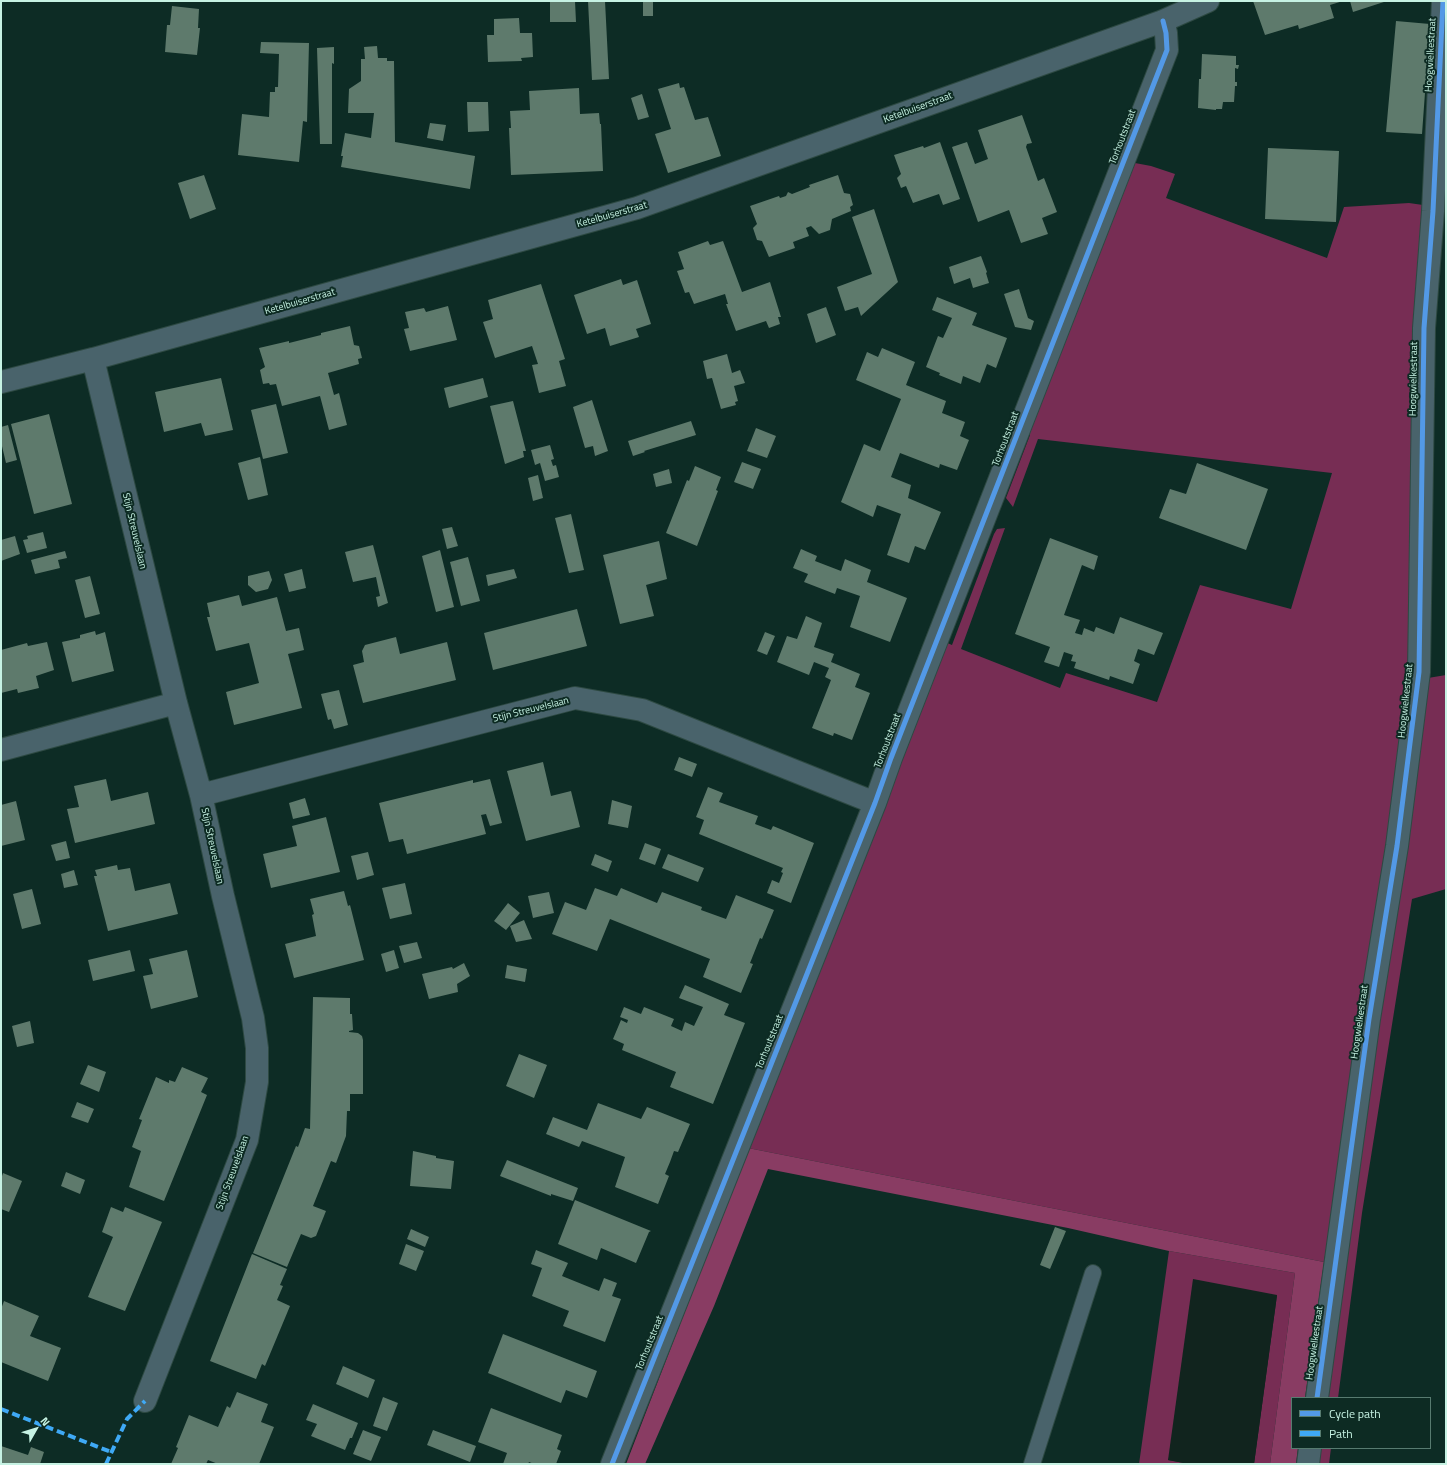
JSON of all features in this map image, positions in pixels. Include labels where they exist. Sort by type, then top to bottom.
[{"type":"street","name":"Ketelbuiserstraat","points":[[1,382],[93,359],[637,208],[1162,21],[1208,1]]},
{"type":"street","name":"Hoogwielkestraat","points":[[1317,1397],[1369,1019],[1397,846],[1419,672],[1424,328],[1433,211],[1443,1]]},
{"type":"street","name":"Torhoutstraat","points":[[612,1464],[875,803],[890,758],[1167,50],[1166,33],[1162,21]]},
{"type":"street","name":"Stijn Streuvelslaan","points":[[93,359],[176,703],[201,795],[223,896],[253,1018],[257,1048],[257,1082],[247,1140],[145,1401]]},
{"type":"street","name":"Stijn Streuvelslaan","points":[[201,795],[575,698],[642,710],[875,803]]},
{"type":"street","points":[[1,750],[176,703]]},
{"type":"street","points":[[1308,1464],[1310,1449]]},
{"type":"lane","points":[[1032,1464],[1093,1273]]},
{"type":"shaded area","points":[[1135,163],[1151,166],[1175,174],[1166,198],[1327,258],[1344,207],[1409,203],[1423,205],[1413,638],[1405,713],[1375,930],[1324,1262],[748,1148],[945,642],[952,645],[997,529],[1005,528],[961,649],[1060,688],[1066,673],[1157,702],[1200,585],[1291,609],[1332,473],[1038,439],[1013,507],[1006,498],[1030,435],[1025,433]]},
{"type":"shaded area","points":[[1446,675],[1446,889],[1412,899],[1362,1213],[1338,1397],[1324,1397],[1428,678]]},
{"type":"shaded area","points":[[748,1148],[1324,1262],[1305,1397],[1291,1397],[1291,1449],[1298,1449],[1296,1464],[1270,1464],[1295,1273],[1169,1251],[1068,1228],[768,1169],[714,1306],[645,1464],[626,1464]]},
{"type":"shaded area","points":[[1169,1251],[1295,1273],[1270,1464],[1254,1464],[1277,1295],[1168,1460],[1189,1464],[1139,1464]]},
{"type":"shaded area","points":[[1317,1449],[1331,1449],[1329,1464],[1315,1464]]},
{"type":"water","points":[[1193,1279],[1277,1295],[1254,1464],[1189,1464],[1168,1460]]},
{"type":"building","points":[[550,1],[575,1],[576,22],[550,22]]},
{"type":"building","points":[[588,1],[605,1],[609,79],[592,80]]},
{"type":"building","points":[[643,1],[653,1],[653,16],[643,16]]},
{"type":"building","points":[[1253,1],[1343,1],[1330,5],[1334,18],[1299,29],[1298,25],[1265,35]]},
{"type":"building","points":[[1350,1],[1387,1],[1353,12]]},
{"type":"building","points":[[172,6],[199,9],[198,28],[200,28],[197,55],[165,52],[167,25],[170,25]]},
{"type":"building","points":[[519,18],[520,33],[532,33],[533,57],[521,58],[522,61],[488,62],[487,35],[494,35],[494,19]]},
{"type":"building","points":[[1396,21],[1430,24],[1422,134],[1386,132]]},
{"type":"building","points":[[261,42],[309,43],[307,122],[303,121],[299,162],[238,155],[242,114],[269,117],[270,92],[275,92],[275,87],[278,87],[279,54],[260,53]]},
{"type":"building","points":[[377,46],[378,58],[387,58],[387,61],[394,61],[395,142],[475,156],[470,189],[341,167],[343,156],[341,156],[345,133],[371,138],[374,113],[348,113],[349,89],[361,81],[361,59],[365,59],[364,47]]},
{"type":"building","points":[[334,47],[334,64],[332,63],[332,144],[320,144],[317,48]]},
{"type":"building","points":[[1202,54],[1236,56],[1236,65],[1239,65],[1238,69],[1235,68],[1235,82],[1237,82],[1237,86],[1235,86],[1234,102],[1223,102],[1222,109],[1216,110],[1198,108]]},
{"type":"building","points":[[679,83],[680,88],[684,87],[695,120],[708,117],[721,156],[668,173],[655,134],[671,129],[658,89]]},
{"type":"building","points":[[579,88],[580,114],[599,113],[601,124],[603,171],[511,175],[509,128],[511,128],[510,111],[530,110],[529,91]]},
{"type":"building","points":[[642,94],[649,117],[638,120],[631,98]]},
{"type":"building","points":[[467,102],[488,102],[489,131],[468,132]]},
{"type":"building","points":[[1022,115],[1032,143],[1027,144],[1026,147],[1038,181],[1044,178],[1057,212],[1042,218],[1048,234],[1021,243],[1009,210],[978,222],[952,147],[967,142],[975,164],[988,159],[978,130]]},
{"type":"building","points":[[430,123],[446,125],[443,141],[427,138]]},
{"type":"building","points":[[940,142],[960,199],[943,205],[939,194],[913,203],[906,186],[901,188],[897,178],[901,174],[894,155],[923,146],[924,148]]},
{"type":"building","points":[[1268,148],[1339,151],[1336,222],[1265,219]]},
{"type":"building","points":[[204,175],[216,209],[190,219],[178,183]]},
{"type":"building","points":[[838,175],[844,193],[850,194],[853,205],[850,207],[851,211],[832,219],[830,230],[819,234],[811,226],[806,228],[809,236],[793,242],[795,248],[769,257],[762,241],[757,240],[753,228],[757,224],[750,206],[779,196],[780,198],[786,196],[788,192],[792,194],[810,187],[809,185]]},
{"type":"building","points":[[874,209],[898,282],[861,316],[858,307],[845,311],[837,287],[872,274],[852,217]]},
{"type":"building","points":[[708,241],[710,245],[723,241],[742,292],[770,282],[781,317],[778,317],[780,324],[769,328],[766,321],[736,331],[726,304],[728,304],[725,294],[694,304],[689,292],[685,293],[677,271],[684,269],[678,252]]},
{"type":"building","points":[[981,256],[987,272],[989,283],[973,288],[970,278],[954,284],[949,267]]},
{"type":"building","points":[[621,279],[623,285],[637,280],[651,324],[636,329],[639,337],[610,346],[605,328],[587,334],[574,295]]},
{"type":"building","points":[[541,284],[565,359],[559,361],[566,386],[539,393],[532,365],[538,364],[532,346],[495,358],[483,322],[493,319],[488,300]]},
{"type":"building","points":[[1019,289],[1028,318],[1034,321],[1031,330],[1015,327],[1004,294]]},
{"type":"building","points":[[937,297],[977,313],[972,325],[1007,338],[996,368],[987,364],[980,383],[963,376],[961,384],[939,375],[940,373],[926,367],[938,336],[943,338],[952,318],[932,310]]},
{"type":"building","points":[[448,306],[457,340],[410,351],[404,329],[409,328],[405,312],[424,308],[426,312]]},
{"type":"building","points":[[826,307],[836,335],[816,343],[807,314]]},
{"type":"building","points":[[350,326],[354,345],[359,346],[362,358],[358,359],[359,364],[328,373],[334,395],[339,393],[347,425],[329,430],[320,396],[282,406],[276,384],[263,384],[260,370],[265,367],[259,348],[289,341],[289,343]]},
{"type":"building","points":[[882,348],[915,362],[906,385],[946,401],[942,413],[965,422],[960,436],[969,440],[957,470],[940,464],[939,468],[900,453],[891,477],[911,485],[908,498],[941,512],[925,550],[915,546],[909,563],[887,555],[901,514],[877,505],[873,517],[841,502],[864,444],[880,451],[901,399],[856,380],[867,352],[878,357]]},
{"type":"building","points":[[727,354],[732,373],[740,370],[745,383],[734,386],[738,401],[735,402],[736,405],[721,409],[712,378],[707,379],[703,361]]},
{"type":"building","points":[[221,378],[233,430],[205,436],[201,423],[164,432],[155,392]]},
{"type":"building","points":[[483,378],[488,397],[449,408],[444,388]]},
{"type":"building","points":[[592,400],[608,451],[595,456],[593,446],[585,448],[573,407]]},
{"type":"building","points":[[513,401],[526,451],[523,451],[524,457],[505,464],[490,406]]},
{"type":"building","points":[[276,404],[288,453],[263,459],[251,410]]},
{"type":"building","points":[[49,414],[72,504],[34,514],[11,424]]},
{"type":"building","points":[[691,421],[696,435],[644,451],[645,452],[633,456],[628,441]]},
{"type":"building","points":[[8,425],[17,460],[6,463],[1,442],[1,427]]},
{"type":"building","points":[[756,428],[776,436],[767,458],[747,451]]},
{"type":"building","points":[[550,445],[554,459],[551,460],[553,466],[556,465],[559,477],[545,481],[540,463],[535,465],[531,450]]},
{"type":"building","points":[[260,457],[268,495],[248,500],[238,463]]},
{"type":"building","points":[[742,462],[761,469],[753,489],[734,482]]},
{"type":"building","points":[[1197,463],[1268,489],[1246,550],[1159,518],[1170,489],[1186,494]]},
{"type":"building","points":[[695,466],[721,477],[716,490],[718,491],[697,546],[666,533],[687,480],[689,481]]},
{"type":"building","points":[[669,469],[672,483],[656,487],[653,474]]},
{"type":"building","points":[[538,475],[543,498],[533,501],[528,478]]},
{"type":"building","points":[[571,514],[584,570],[569,573],[555,518]]},
{"type":"building","points":[[452,527],[458,546],[447,549],[442,529]]},
{"type":"building","points":[[43,532],[47,548],[27,553],[23,540],[28,539],[27,536]]},
{"type":"building","points":[[15,536],[20,554],[1,561],[1,540]]},
{"type":"building","points":[[1050,538],[1098,556],[1094,570],[1082,565],[1064,615],[1080,620],[1075,633],[1082,635],[1084,628],[1094,632],[1096,627],[1114,634],[1120,617],[1163,633],[1154,655],[1138,649],[1134,661],[1140,664],[1133,684],[1110,676],[1109,680],[1074,668],[1076,662],[1071,661],[1073,655],[1064,652],[1059,667],[1044,662],[1050,647],[1015,634]]},
{"type":"building","points":[[659,541],[667,579],[646,585],[654,616],[620,624],[603,555]]},
{"type":"building","points":[[373,545],[388,603],[378,607],[376,597],[380,596],[376,577],[353,582],[345,552]]},
{"type":"building","points":[[801,549],[817,556],[815,561],[841,571],[845,559],[871,570],[867,582],[907,598],[890,642],[850,627],[860,596],[837,588],[835,594],[804,582],[808,574],[793,568]]},
{"type":"building","points":[[440,550],[454,607],[436,612],[422,556]]},
{"type":"building","points":[[65,551],[67,558],[58,560],[60,568],[35,574],[31,560]]},
{"type":"building","points":[[468,557],[480,601],[461,606],[450,562]]},
{"type":"building","points":[[302,569],[306,588],[289,592],[284,574]]},
{"type":"building","points":[[514,569],[517,578],[488,586],[486,575]]},
{"type":"building","points":[[269,571],[272,580],[268,589],[256,592],[248,585],[248,576]]},
{"type":"building","points":[[90,576],[100,614],[85,618],[75,580]]},
{"type":"building","points":[[239,595],[242,606],[277,597],[286,631],[299,628],[304,650],[288,654],[302,708],[234,725],[226,692],[259,683],[249,643],[216,651],[207,617],[210,617],[207,603]]},
{"type":"building","points":[[577,609],[587,646],[493,670],[484,633]]},
{"type":"building","points":[[806,616],[822,623],[814,647],[834,654],[831,662],[860,674],[855,687],[870,693],[852,740],[834,733],[833,736],[812,728],[831,680],[825,677],[829,668],[814,662],[809,675],[777,662],[787,636],[797,639]]},
{"type":"building","points":[[95,631],[96,635],[105,632],[114,671],[72,682],[62,642],[80,638],[80,635]]},
{"type":"building","points":[[765,632],[775,636],[767,655],[757,651]]},
{"type":"building","points":[[396,637],[400,654],[447,642],[456,680],[363,703],[353,665],[364,662],[362,651],[365,645]]},
{"type":"building","points":[[47,642],[54,670],[36,676],[39,688],[18,693],[17,689],[1,693],[1,650],[27,643],[28,646]]},
{"type":"building","points":[[339,690],[348,725],[334,729],[331,719],[328,720],[321,694]]},
{"type":"building","points":[[679,757],[697,764],[692,777],[674,770]]},
{"type":"building","points":[[543,762],[551,796],[571,791],[580,827],[526,841],[507,771]]},
{"type":"building","points":[[106,779],[111,801],[148,792],[155,824],[75,843],[67,809],[79,807],[74,786]]},
{"type":"building","points":[[490,779],[502,823],[490,826],[486,814],[481,815],[486,834],[407,854],[403,839],[389,842],[379,803],[473,780],[473,783]]},
{"type":"building","points":[[708,787],[723,793],[719,802],[758,816],[755,824],[771,830],[773,826],[814,843],[791,903],[767,893],[772,880],[779,883],[783,873],[781,872],[783,868],[699,834],[704,820],[696,817]]},
{"type":"building","points":[[305,798],[310,815],[293,819],[289,803]]},
{"type":"building","points":[[612,800],[632,806],[628,828],[608,824]]},
{"type":"building","points":[[16,801],[25,840],[1,846],[1,805]]},
{"type":"building","points":[[326,817],[340,872],[271,888],[263,854],[297,846],[292,826]]},
{"type":"building","points":[[66,841],[70,858],[56,861],[51,845]]},
{"type":"building","points":[[645,843],[661,849],[655,865],[639,859]]},
{"type":"building","points":[[368,852],[374,875],[357,880],[351,856]]},
{"type":"building","points":[[595,854],[612,861],[608,872],[591,865]]},
{"type":"building","points":[[668,854],[704,868],[698,882],[662,868]]},
{"type":"building","points":[[117,865],[118,870],[130,868],[135,891],[170,883],[178,914],[108,931],[94,876],[97,876],[95,870]]},
{"type":"building","points":[[74,870],[78,885],[64,888],[61,874]]},
{"type":"building","points":[[405,883],[412,914],[390,919],[382,888]]},
{"type":"building","points":[[595,888],[617,896],[621,888],[657,903],[662,892],[702,907],[701,910],[726,919],[736,895],[774,910],[762,939],[760,938],[750,963],[753,964],[741,993],[703,977],[710,959],[610,919],[597,951],[552,934],[565,902],[586,910]]},
{"type":"building","points":[[32,889],[41,924],[22,929],[13,894]]},
{"type":"building","points":[[344,891],[348,906],[350,905],[364,960],[294,978],[285,944],[316,936],[312,915],[314,914],[310,899]]},
{"type":"building","points":[[549,892],[554,913],[533,918],[528,896]]},
{"type":"building","points":[[508,903],[520,913],[506,930],[494,921]]},
{"type":"building","points":[[524,920],[532,939],[516,942],[510,926]]},
{"type":"building","points":[[417,942],[422,958],[404,963],[399,946]]},
{"type":"building","points":[[130,950],[135,971],[93,981],[88,960]]},
{"type":"building","points":[[187,950],[198,997],[151,1009],[143,976],[153,974],[149,959]]},
{"type":"building","points":[[394,950],[399,968],[386,972],[381,954]]},
{"type":"building","points":[[464,963],[470,976],[457,984],[458,992],[429,999],[422,974],[452,967],[453,969]]},
{"type":"building","points":[[507,965],[527,969],[525,982],[505,978]]},
{"type":"building","points":[[685,985],[729,1004],[724,1015],[745,1023],[713,1104],[670,1087],[676,1072],[622,1050],[624,1044],[613,1039],[621,1020],[627,1023],[628,1020],[620,1017],[624,1007],[641,1014],[644,1007],[674,1019],[671,1026],[682,1031],[685,1022],[694,1026],[703,1007],[679,998]]},
{"type":"building","points":[[313,997],[350,998],[350,1014],[352,1014],[353,1030],[349,1032],[358,1033],[362,1036],[363,1040],[363,1094],[350,1094],[350,1111],[347,1111],[346,1136],[336,1163],[331,1161],[313,1206],[326,1211],[316,1236],[311,1238],[301,1234],[287,1267],[253,1253],[296,1146],[298,1147],[305,1128],[310,1129]]},
{"type":"building","points":[[30,1021],[34,1043],[17,1047],[12,1026]]},
{"type":"building","points":[[519,1054],[547,1065],[534,1098],[506,1086]]},
{"type":"building","points":[[88,1065],[106,1072],[99,1092],[80,1084]]},
{"type":"building","points":[[182,1067],[208,1078],[201,1092],[207,1095],[164,1201],[129,1187],[141,1151],[132,1147],[142,1120],[139,1119],[156,1077],[169,1083],[169,1080],[175,1082]]},
{"type":"building","points":[[77,1102],[94,1109],[88,1123],[71,1117]]},
{"type":"building","points":[[598,1103],[641,1119],[647,1107],[690,1124],[678,1152],[674,1151],[665,1174],[669,1176],[658,1204],[615,1187],[625,1157],[582,1141],[579,1147],[546,1134],[553,1117],[587,1130]]},
{"type":"building","points":[[413,1151],[436,1156],[436,1158],[454,1161],[451,1189],[410,1186]]},
{"type":"building","points":[[507,1160],[578,1188],[573,1201],[551,1194],[551,1196],[500,1176]]},
{"type":"building","points":[[66,1172],[85,1180],[80,1194],[61,1186]]},
{"type":"building","points":[[3,1173],[22,1181],[9,1212],[1,1209],[1,1179]]},
{"type":"building","points":[[575,1200],[651,1231],[649,1232],[636,1263],[601,1248],[597,1260],[558,1244]]},
{"type":"building","points":[[111,1207],[123,1212],[125,1207],[162,1222],[125,1311],[88,1297],[113,1237],[102,1232]]},
{"type":"building","points":[[1055,1227],[1066,1231],[1050,1269],[1040,1265]]},
{"type":"building","points":[[411,1229],[429,1237],[425,1247],[407,1239]]},
{"type":"building","points":[[406,1244],[424,1251],[416,1271],[399,1264]]},
{"type":"building","points":[[536,1250],[568,1263],[562,1276],[599,1291],[604,1278],[617,1283],[612,1296],[621,1299],[605,1342],[563,1326],[569,1311],[532,1296],[542,1268],[531,1264]]},
{"type":"building","points":[[252,1254],[287,1269],[280,1285],[283,1286],[277,1300],[290,1306],[265,1366],[262,1364],[256,1379],[210,1361]]},
{"type":"building","points":[[4,1301],[39,1316],[30,1336],[61,1348],[48,1381],[1,1362],[1,1309]]},
{"type":"building","points":[[503,1334],[597,1371],[587,1398],[566,1390],[561,1403],[488,1373]]},
{"type":"building","points":[[343,1366],[375,1380],[368,1398],[336,1384]]},
{"type":"building","points":[[237,1392],[268,1404],[261,1422],[274,1427],[259,1464],[218,1464],[208,1460],[206,1464],[171,1464],[189,1415],[218,1427],[227,1406],[230,1408]]},
{"type":"building","points":[[383,1397],[398,1403],[387,1431],[373,1426]]},
{"type":"building","points":[[313,1404],[358,1423],[345,1450],[311,1436],[317,1424],[306,1420]]},
{"type":"building","points":[[491,1408],[562,1435],[557,1449],[561,1451],[556,1464],[534,1464],[529,1462],[528,1464],[503,1464],[507,1453],[478,1442]]},
{"type":"building","points":[[363,1430],[381,1437],[371,1461],[353,1454]]},
{"type":"building","points":[[433,1430],[476,1446],[470,1462],[427,1445]]},
{"type":"building","points":[[1,1446],[28,1455],[31,1447],[44,1452],[40,1464],[1,1464]]},
{"type":"marked path","points":[[106,1464],[127,1419],[145,1401]]},
{"type":"marked path","points":[[1,1409],[111,1452]]},
{"type":"cycle path","points":[[1317,1397],[1369,1019],[1397,846],[1419,672],[1424,328],[1433,211],[1443,1]]},
{"type":"cycle path","points":[[612,1464],[875,803],[891,758],[1167,50],[1166,33],[1163,21]]}]
